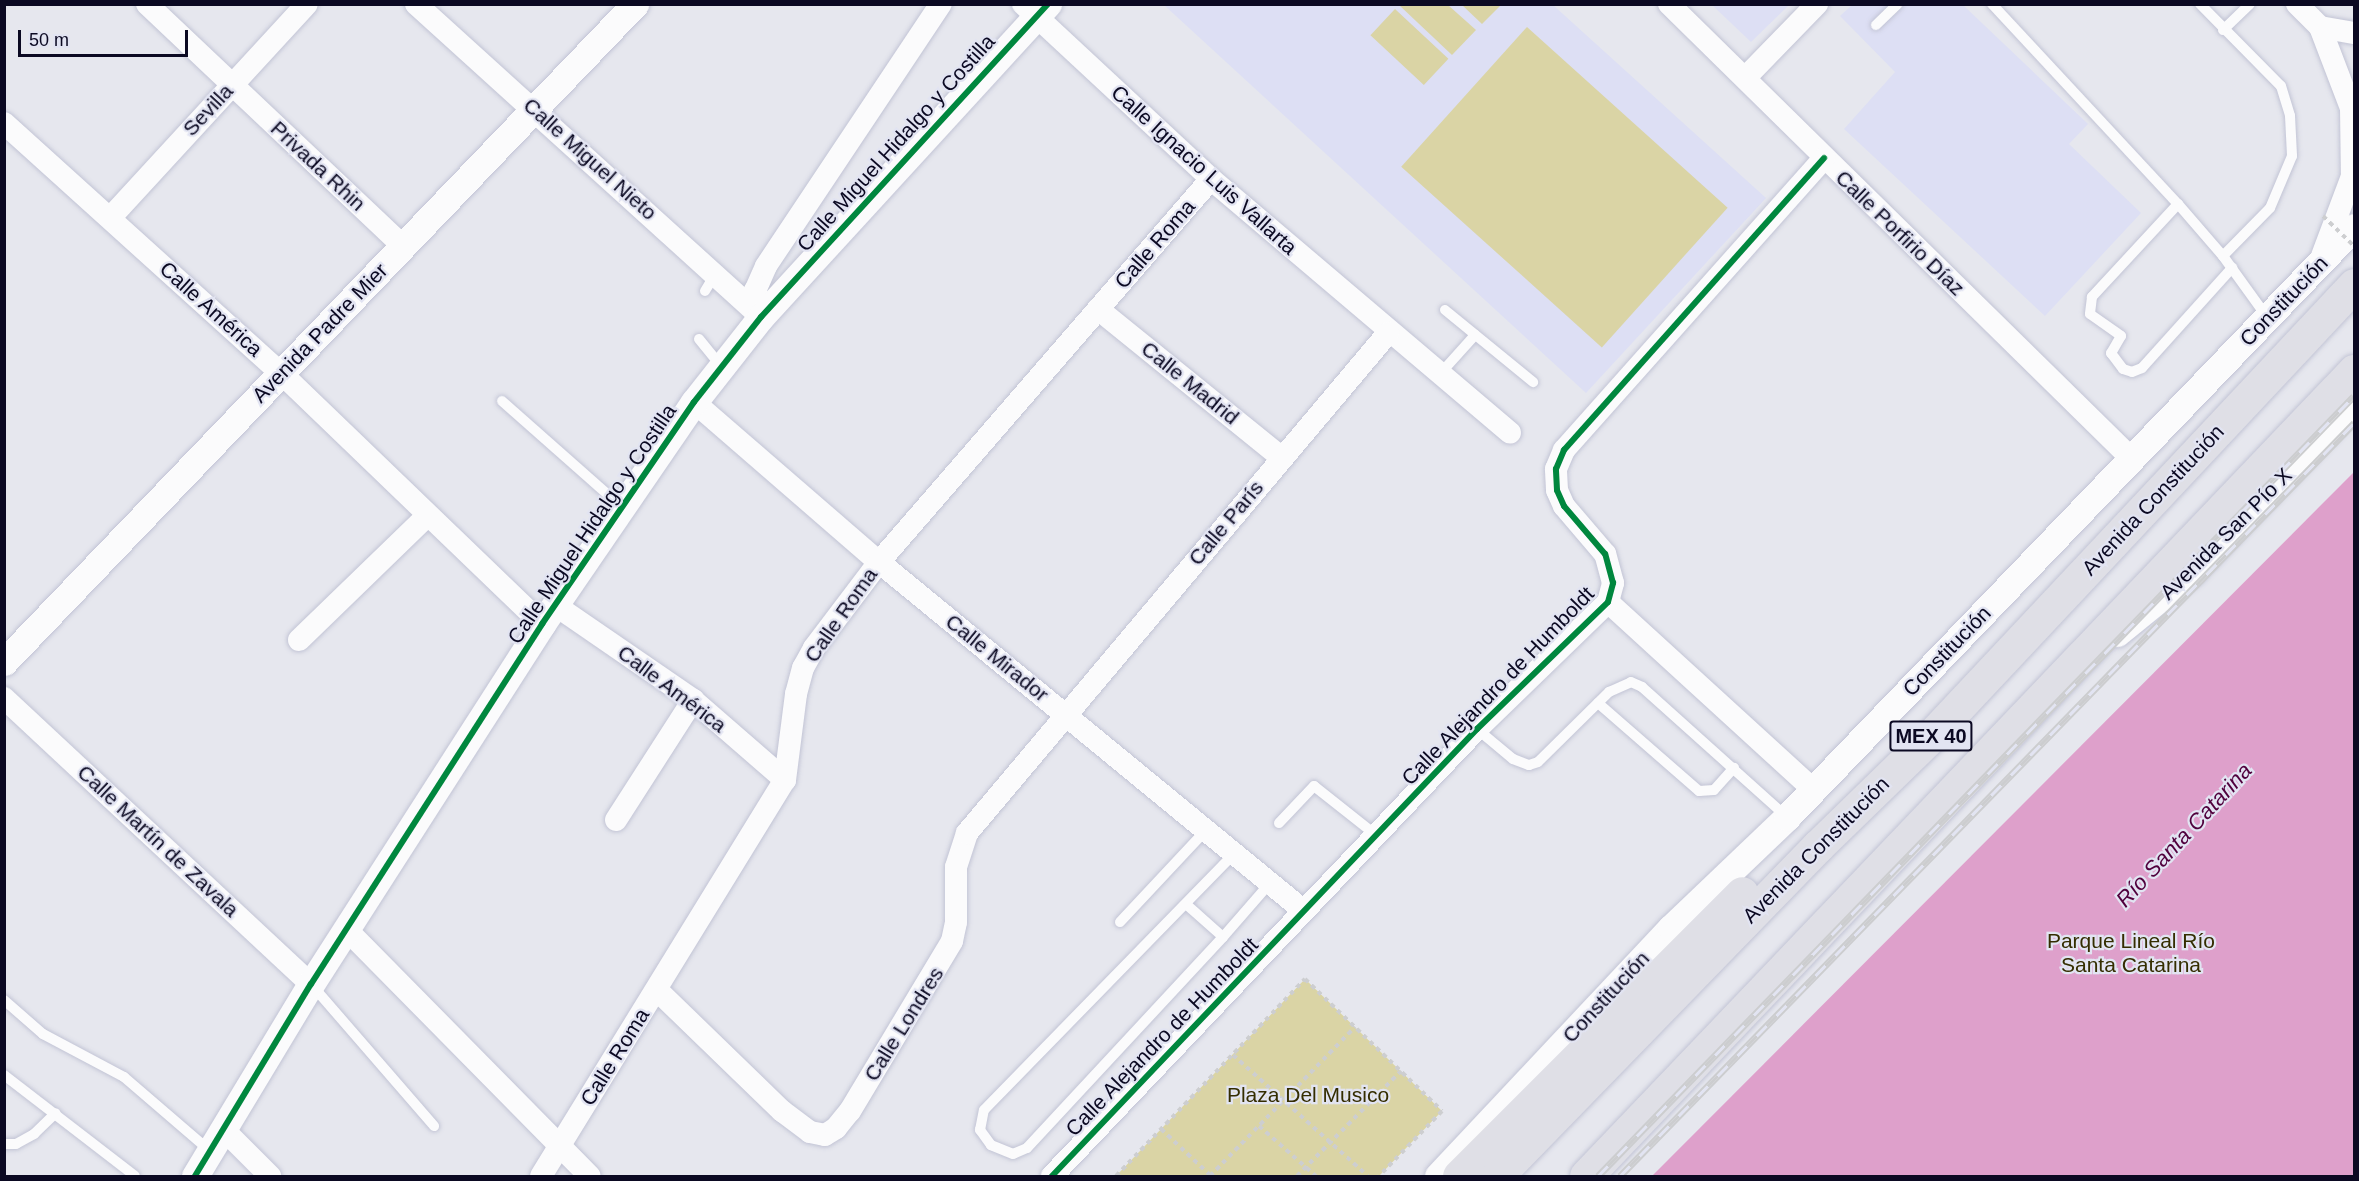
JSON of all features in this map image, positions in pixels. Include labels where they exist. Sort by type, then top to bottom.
[{"type":"highway","name":"Avenida Constitución","points":[[1497,1176],[1818,846],[1932,735],[2355,285]]},
{"type":"highway","name":"MEX 40","points":[[1586,1176],[2355,371]]},
{"type":"highway","points":[[1460,1176],[1687,946],[1798,840],[1932,735]]},
{"type":"street","name":"Privada Rhin","points":[[147,4],[231,86],[404,247]]},
{"type":"street","name":"Sevilla","points":[[111,217],[308,4]]},
{"type":"street","name":"Calle Miguel Nieto","points":[[416,4],[534,109],[711,282],[764,314]]},
{"type":"street","name":"Avenida Padre Mier","points":[[4,662],[635,4]]},
{"type":"street","points":[[764,314],[755,291],[766,266],[941,4]]},
{"type":"street","name":"Calle Porfirio Díaz","points":[[1669,4],[1746,77],[1824,159],[2133,460]]},
{"type":"street","points":[[1746,77],[1817,4]]},
{"type":"street","points":[[2297,4],[2320,27],[2348,100],[2354,146],[2347,196],[2318,266]]},
{"type":"street","name":"Calle Miguel Hidalgo y Costilla","points":[[195,1176],[311,984],[348,931],[549,615],[694,402],[764,314],[1035,8]]},
{"type":"street","name":"Calle Ignacio Luis Vallarta","points":[[1035,8],[1211,179],[1388,333],[1510,433]]},
{"type":"street","points":[[2320,27],[2355,33]]},
{"type":"street","name":"Calle América","points":[[4,123],[111,217],[281,373],[426,516],[549,615],[693,700],[784,780]]},
{"type":"street","name":"Calle Alejandro de Humboldt","points":[[1052,1176],[1477,729],[1608,602],[1613,576],[1605,554],[1564,506],[1557,490],[1556,469],[1564,450],[1824,159]]},
{"type":"street","name":"Calle Roma","points":[[541,1176],[657,991],[784,780],[803,668],[879,561],[1211,179]]},
{"type":"street","name":"Constitución","points":[[1438,1176],[1671,928],[1787,817],[2355,227]]},
{"type":"street","name":"Calle Madrid","points":[[1098,309],[1281,457]]},
{"type":"street","name":"Calle París","points":[[1064,713],[1388,333]]},
{"type":"street","name":"Calle Mirador","points":[[694,402],[879,561],[1304,911]]},
{"type":"street","name":"Avenida San Pío X","points":[[2086,652],[2148,611],[2192,572],[2355,403]]},
{"type":"street","points":[[299,640],[426,516]]},
{"type":"street","points":[[1608,602],[1813,789]]},
{"type":"street","name":"Calle Martín de Zavala","points":[[4,698],[311,984]]},
{"type":"street","points":[[616,820],[693,700]]},
{"type":"street","name":"Calle Londres","points":[[657,991],[782,1111],[810,1132],[825,1135],[836,1128],[850,1111],[952,941],[957,922],[956,867],[967,833],[1064,713]]},
{"type":"street","points":[[348,931],[590,1176]]},
{"type":"street","points":[[218,1141],[270,1176]]},
{"type":"lane","points":[[1876,26],[1898,4]]},
{"type":"lane","points":[[1992,4],[2178,204],[2223,256],[2268,318]]},
{"type":"lane","points":[[2200,4],[2223,30],[2281,86],[2290,116],[2292,156],[2270,208],[2223,256]]},
{"type":"lane","points":[[2223,30],[2250,4]]},
{"type":"lane","points":[[2178,204],[2092,297],[2090,314],[2121,336],[2111,353],[2123,369],[2132,372],[2142,368],[2232,268]]},
{"type":"lane","points":[[1445,310],[1533,382]]},
{"type":"lane","points":[[1439,375],[1475,334]]},
{"type":"lane","points":[[699,339],[722,367]]},
{"type":"lane","points":[[502,401],[622,507]]},
{"type":"lane","points":[[1477,729],[1513,759],[1528,765],[1538,762],[1619,684],[1631,682],[1642,687],[1787,817]]},
{"type":"lane","points":[[1598,703],[1699,791],[1714,790],[1734,768]]},
{"type":"lane","points":[[1279,823],[1314,786],[1377,836]]},
{"type":"lane","points":[[1120,922],[1206,830]]},
{"type":"lane","points":[[1234,854],[984,1110],[980,1130],[991,1145],[1013,1154],[1027,1148],[1224,937],[1270,883]]},
{"type":"lane","points":[[1186,905],[1224,937]]},
{"type":"lane","points":[[311,984],[434,1126]]},
{"type":"lane","points":[[4,1000],[43,1034],[123,1077],[218,1141]]},
{"type":"lane","points":[[4,1075],[135,1176]]},
{"type":"lane","points":[[4,1144],[16,1144],[34,1134],[56,1113]]},
{"type":"path","points":[[2323,216],[2355,246]]},
{"type":"path","points":[[1116,1176],[1305,979],[1442,1111],[1379,1176]]},
{"type":"path","points":[[1161,1129],[1210,1176],[1355,1027]]},
{"type":"path","points":[[1233,1054],[1368,1176]]},
{"type":"path","points":[[1298,1176],[1401,1071]]},
{"type":"path","points":[[1259,1126],[1316,1176]]},
{"type":"shaded area","points":[[1164,5],[1553,5],[1766,198],[1586,393]]},
{"type":"shaded area","points":[[1712,5],[1789,5],[1751,42]]},
{"type":"shaded area","points":[[1852,5],[1963,5],[2088,124],[2069,144],[2141,213],[2045,316],[1844,129],[1895,72],[1840,16]]},
{"type":"green space","points":[[1399,5],[1448,5],[1476,30],[1452,55]]},
{"type":"green space","points":[[1462,5],[1501,5],[1482,24]]},
{"type":"green space","points":[[1395,9],[1448,59],[1424,85],[1370,35]]},
{"type":"green space","points":[[1527,27],[1728,208],[1602,347],[1401,167]]},
{"type":"green space","name":"Plaza Del Musico","points":[[1305,979],[1442,1111],[1379,1176],[1116,1176]]},
{"type":"water","name":"Río Santa Catarina","points":[[2354,472],[2354,1176],[1652,1176]]},
{"type":"railway","points":[[1598,1176],[2354,396]]},
{"type":"railway","points":[[1620,1176],[2354,423]]},
{"type":"cycle path","points":[[195,1176],[311,984],[542,624],[694,402],[761,317],[1048,4]]},
{"type":"cycle path","points":[[1052,1176],[1477,729],[1608,602],[1613,583],[1605,554],[1564,506],[1557,490],[1556,469],[1564,450],[1824,158]]},
{"type":"park label","name":"Parque Lineal Río Santa Catarina","points":[[2131,953]]}]
